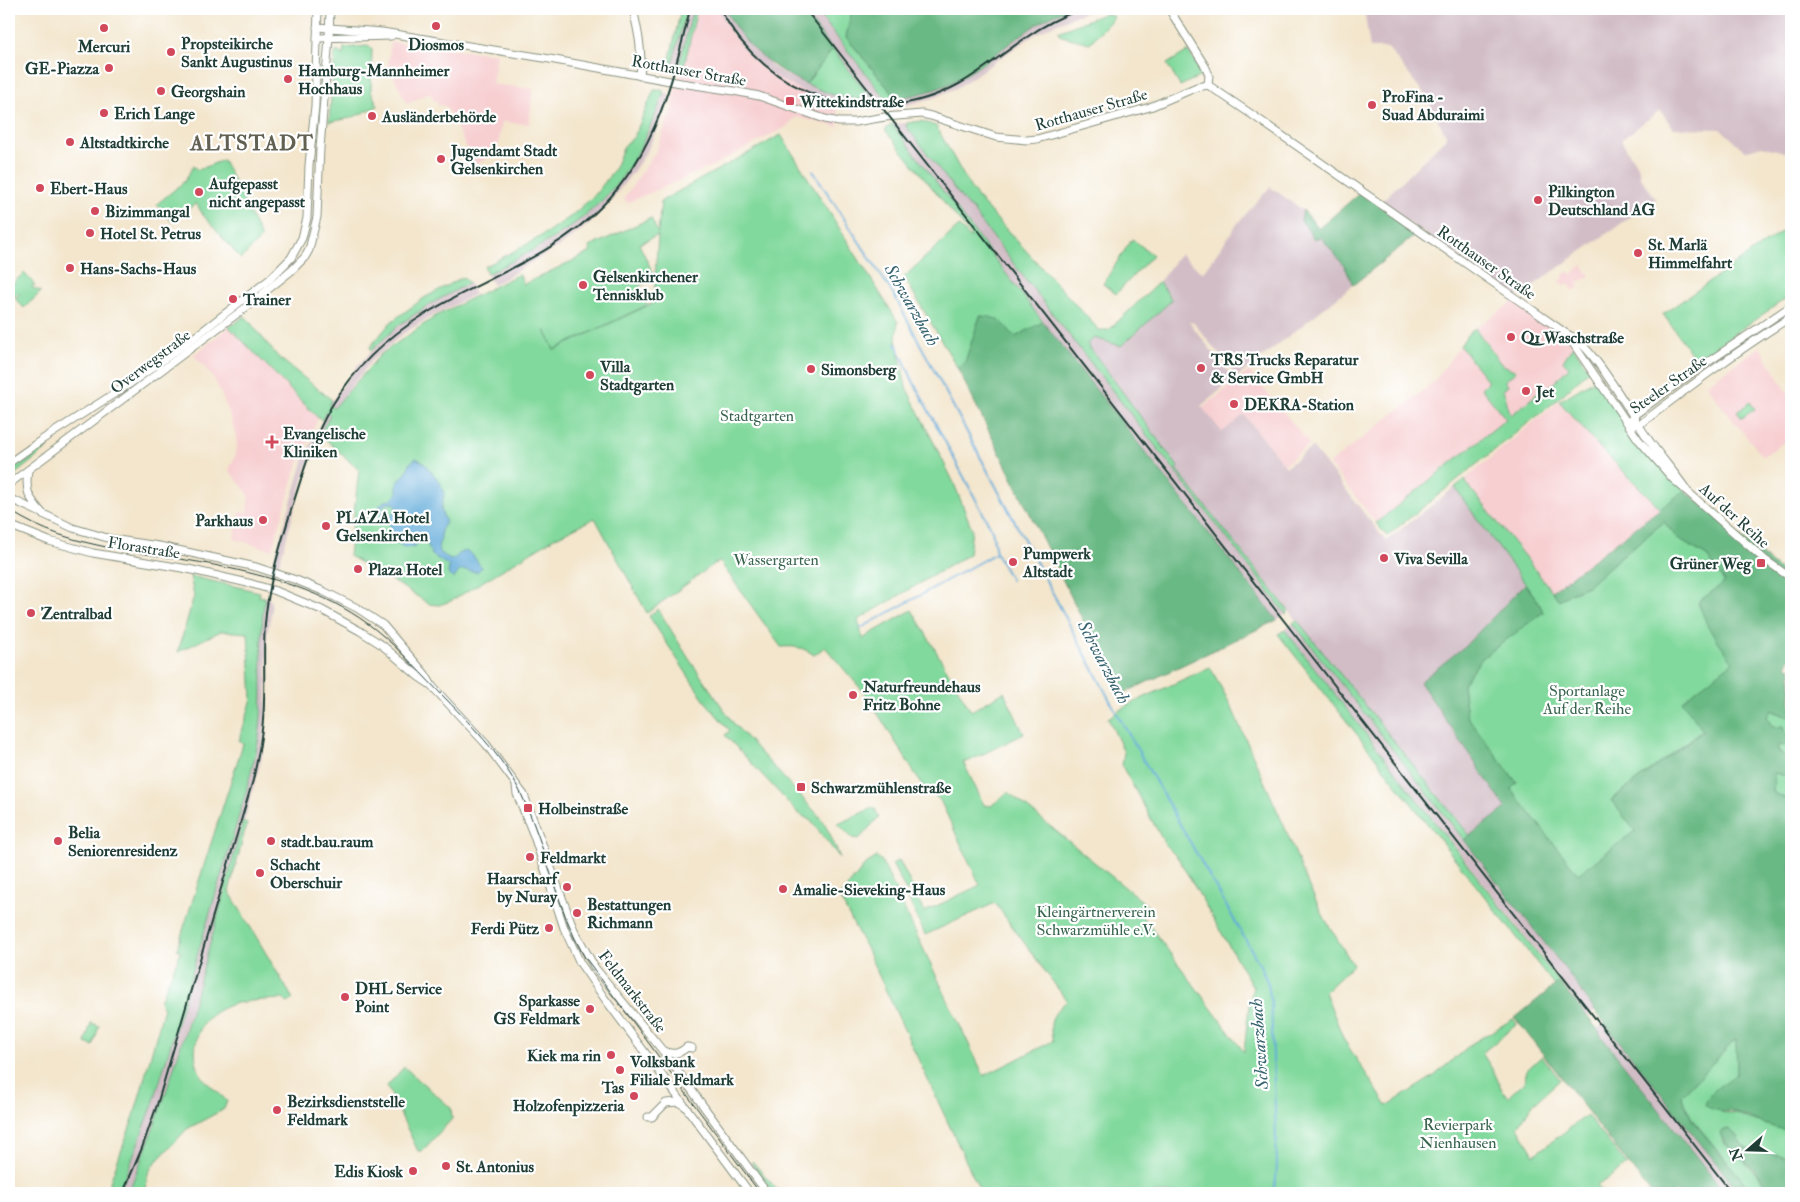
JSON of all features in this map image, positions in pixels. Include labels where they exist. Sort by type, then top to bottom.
[{"type":"main road","name":"Overwegstraße","points":[[9,463],[44,438],[131,383],[183,346],[286,265],[297,248],[305,230],[307,215],[309,165],[315,106],[318,9]]},
{"type":"main road","points":[[329,38],[330,9]]},
{"type":"main road","points":[[633,9],[640,45],[640,76]]},
{"type":"main road","points":[[1169,9],[1205,66],[1209,75],[1208,85]]},
{"type":"main road","name":"Rotthauser Straße","points":[[317,27],[382,32],[734,90],[759,96],[839,122],[855,122],[922,114],[996,138],[1037,139],[1150,107],[1197,87],[1208,85],[1270,126],[1566,334],[1572,336],[1593,356],[1602,369]]},
{"type":"main road","name":"Rotthauser Straße","points":[[317,38],[404,36]]},
{"type":"main road","name":"Overwegstraße","points":[[9,484],[245,308],[291,271],[305,257],[309,250],[318,216],[320,148],[329,38]]},
{"type":"main road","name":"Steeler Straße","points":[[1791,306],[1696,370],[1633,416],[1629,425],[1639,425],[1714,369],[1791,317]]},
{"type":"main road","name":"Rotthauser Straße","points":[[1566,334],[1596,378]]},
{"type":"main road","name":"Auf der Reihe","points":[[1602,369],[1639,425],[1686,489]]},
{"type":"main road","name":"Auf der Reihe","points":[[1596,378],[1629,425],[1672,478],[1764,559],[1791,578]]},
{"type":"main road","name":"Florastraße","points":[[28,470],[27,494],[45,516]]},
{"type":"main road","name":"Florastraße","points":[[9,498],[73,528],[111,539],[168,548],[248,565],[281,575]]},
{"type":"main road","name":"Florastraße","points":[[9,525],[49,541],[94,553],[188,569],[276,591]]},
{"type":"main road","name":"Feldmarkstraße","points":[[281,575],[323,591],[358,608],[383,626],[425,674],[431,685]]},
{"type":"main road","name":"Feldmarkstraße","points":[[276,591],[322,610],[360,631],[382,646],[431,685],[486,744],[529,805],[564,906],[587,955],[600,974],[663,1051],[767,1193]]},
{"type":"main road","name":"Feldmarkstraße","points":[[516,785],[517,794],[534,836],[564,928],[580,963],[750,1193]]},
{"type":"main road","points":[[663,1051],[669,1054],[676,1054],[687,1048],[692,1048]]},
{"type":"main road","points":[[648,1117],[652,1117],[666,1103],[678,1102],[686,1107]]},
{"type":"shaded area","points":[[687,9],[693,9],[678,70],[671,68]]},
{"type":"shaded area","points":[[697,9],[718,9],[739,44],[752,59],[773,76],[819,99],[837,104],[838,127],[796,117],[786,127],[714,165],[627,203],[624,198],[655,153],[672,109],[675,88],[683,71]]},
{"type":"shaded area","points":[[718,9],[725,9],[749,44],[773,67],[786,75],[806,84],[873,101],[801,9],[815,9],[885,98],[897,99],[928,92],[954,81],[982,65],[1045,19],[1068,9],[1092,9],[1034,35],[958,87],[933,98],[907,105],[875,109],[851,107],[819,99],[773,76],[752,59],[739,44]]},
{"type":"shaded area","points":[[1364,9],[1791,9],[1791,154],[1762,146],[1745,151],[1721,129],[1673,128],[1660,110],[1621,140],[1639,169],[1640,177],[1656,199],[1517,297],[1380,203],[1447,137],[1425,95],[1388,48],[1370,48]]},
{"type":"shaded area","points":[[391,42],[497,54],[492,84],[533,89],[529,124],[502,122],[497,153],[475,165],[446,106],[437,105],[437,101],[432,99],[432,94],[427,94],[407,104],[388,64]]},
{"type":"shaded area","points":[[664,93],[670,95],[648,149],[606,207],[589,224],[563,244],[493,285],[487,274],[537,249],[558,236],[635,158]]},
{"type":"shaded area","points":[[907,123],[907,126],[966,204],[974,210],[975,214],[1286,613],[1277,620],[1043,322],[892,124]]},
{"type":"shaded area","points":[[1270,187],[1303,210],[1301,220],[1314,239],[1321,237],[1345,267],[1353,285],[1237,377],[1194,323],[1189,322],[1234,379],[1201,406],[1222,432],[1244,415],[1286,467],[1312,447],[1386,541],[1455,487],[1525,584],[1465,646],[1420,682],[1506,808],[1470,836],[1176,469],[1178,467],[1087,344],[1094,338],[1172,300],[1159,282],[1180,254],[1203,273],[1238,223]]},
{"type":"shaded area","points":[[1582,265],[1590,276],[1577,283],[1579,287],[1574,291],[1568,283],[1564,285],[1560,281],[1568,271],[1571,275]]},
{"type":"shaded area","points":[[469,283],[475,294],[425,320],[403,334],[372,360],[334,408],[329,405],[358,365],[399,325],[427,306]]},
{"type":"shaded area","points":[[1516,300],[1566,335],[1573,346],[1569,367],[1555,382],[1511,415],[1506,409],[1507,397],[1503,390],[1505,381],[1501,364],[1475,328]]},
{"type":"shaded area","name":"Evangelische Kliniken","points":[[229,327],[318,418],[296,470],[272,550],[234,539],[240,512],[247,513],[249,495],[229,470],[237,447],[229,412],[215,380],[194,355]]},
{"type":"shaded area","points":[[1460,346],[1488,381],[1481,388],[1506,419],[1376,523],[1329,464],[1434,382]]},
{"type":"shaded area","points":[[1760,347],[1791,398],[1791,438],[1763,456],[1725,411],[1706,384]]},
{"type":"shaded area","points":[[1249,371],[1310,444],[1284,465],[1244,415],[1222,433],[1202,408]]},
{"type":"shaded area","points":[[1559,401],[1602,450],[1661,509],[1552,591],[1464,480]]},
{"type":"shaded area","points":[[326,412],[330,415],[315,445],[305,473],[279,564],[273,563],[304,459]]},
{"type":"shaded area","points":[[265,597],[270,599],[272,609],[267,634],[267,705],[262,757],[214,931],[162,1107],[152,1137],[128,1193],[119,1193],[153,1104],[246,792],[262,701],[261,635]]},
{"type":"shaded area","points":[[1293,623],[1569,974],[1595,1011],[1588,1017],[1285,630]]},
{"type":"shaded area","points":[[1605,1023],[1740,1193],[1725,1193],[1601,1036],[1597,1029]]},
{"type":"green space","points":[[681,9],[687,9],[671,68],[668,67]]},
{"type":"green space","points":[[693,9],[697,9],[683,71],[678,70]]},
{"type":"green space","points":[[725,9],[801,9],[833,49],[806,84],[793,78],[759,54],[740,33]]},
{"type":"green space","points":[[815,9],[852,9],[846,37],[897,99],[885,98]]},
{"type":"green space","points":[[852,9],[1068,9],[1033,27],[978,67],[955,81],[934,90],[897,99],[846,37]]},
{"type":"green space","points":[[1103,14],[1109,14],[1114,17],[1090,43],[1061,36],[1058,32]]},
{"type":"green space","points":[[367,46],[372,48],[371,91],[378,106],[351,118],[329,122],[335,53],[337,51],[343,55],[344,48]]},
{"type":"green space","points":[[833,49],[874,102],[836,96],[806,84]]},
{"type":"green space","points":[[1188,51],[1203,75],[1180,86],[1167,64]]},
{"type":"green space","points":[[654,90],[662,90],[664,93],[653,121],[630,166],[616,185],[601,201],[566,230],[487,274],[484,267],[535,240],[570,217],[595,195],[614,170],[624,146],[634,137]]},
{"type":"green space","points":[[921,121],[936,126],[970,187],[983,204],[1099,330],[1109,330],[1159,282],[1172,300],[1121,346],[1094,338],[1087,344],[1178,467],[1176,469],[1289,611],[1286,614],[975,214],[974,210],[966,204],[906,126],[907,123]]},
{"type":"green space","points":[[892,124],[1043,322],[1015,337],[1000,322],[992,318],[980,316],[965,363],[957,367],[904,277],[959,226],[971,239],[970,234],[885,130]]},
{"type":"green space","points":[[781,135],[898,322],[896,339],[906,387],[953,481],[972,529],[969,554],[858,620],[863,639],[912,610],[971,711],[1004,692],[1024,734],[967,762],[963,762],[984,805],[991,806],[1008,792],[1148,906],[1140,913],[1244,1052],[1253,987],[1178,858],[1166,846],[1122,766],[1124,752],[1108,718],[1128,705],[1210,667],[1230,704],[1309,887],[1325,919],[1353,965],[1325,992],[1344,1040],[1387,1106],[1434,1076],[1471,1044],[1513,1019],[1517,1024],[1482,1053],[1494,1072],[1502,1090],[1508,1097],[1524,1082],[1527,1070],[1542,1056],[1560,1080],[1533,1104],[1518,1127],[1534,1155],[1587,1115],[1627,1165],[1597,1186],[1603,1193],[981,1193],[865,946],[839,897],[866,864],[877,857],[881,860],[984,1076],[1053,1041],[1052,1018],[1067,1001],[995,903],[925,935],[907,896],[910,899],[916,896],[924,912],[980,885],[940,800],[922,785],[867,696],[825,647],[814,655],[799,648],[781,647],[720,562],[714,564],[647,613],[595,518],[556,537],[451,601],[439,605],[429,604],[349,556],[359,470],[320,434],[330,415],[326,412],[322,420],[318,418],[229,327],[245,316],[278,357],[332,400],[329,405],[334,408],[381,354],[436,316],[519,274],[524,284],[591,252],[589,247],[651,218],[658,233],[661,201]],"holes":[[[658,235],[655,277],[639,244]],[[655,279],[655,302],[554,350],[647,305],[639,286]]]},
{"type":"green space","points":[[223,160],[261,238],[241,259],[203,215],[196,203],[172,222],[157,204],[185,181],[193,166],[198,170]]},
{"type":"green space","points":[[1361,192],[1418,233],[1353,285],[1345,267],[1321,237],[1314,239],[1301,220],[1303,210],[1319,228]]},
{"type":"green space","points":[[1791,225],[1791,295],[1696,360],[1663,314]]},
{"type":"green space","points":[[1132,239],[1153,255],[1116,294],[1103,284]]},
{"type":"green space","points":[[24,273],[35,285],[32,286],[33,288],[41,292],[24,308],[15,298],[20,294],[18,293],[14,297],[9,291],[9,287]]},
{"type":"green space","points":[[463,277],[469,283],[427,306],[399,325],[371,351],[370,347],[391,322],[424,298]]},
{"type":"green space","points":[[980,316],[1000,321],[1015,337],[1043,322],[1277,620],[1120,695],[957,367],[965,362]]},
{"type":"green space","points":[[1475,328],[1501,364],[1516,371],[1505,381],[1508,386],[1503,390],[1511,415],[1555,382],[1569,367],[1563,361],[1573,346],[1589,370],[1557,400],[1387,536],[1376,523],[1506,419],[1481,388],[1488,381],[1460,346],[1467,335]]},
{"type":"green space","points":[[1596,379],[1638,439],[1685,490],[1661,509],[1602,450],[1559,401]]},
{"type":"green space","points":[[1750,402],[1755,409],[1742,418],[1737,412]]},
{"type":"green space","points":[[46,444],[48,448],[9,479],[9,470]]},
{"type":"green space","name":"Sportanlage Auf der Reihe","points":[[1464,480],[1559,600],[1588,586],[1664,522],[1678,539],[1707,556],[1725,583],[1708,627],[1734,662],[1703,730],[1611,800],[1635,831],[1578,875],[1510,788],[1517,783],[1467,716],[1463,684],[1481,659],[1543,612],[1538,601],[1455,487]]},
{"type":"green space","points":[[1685,490],[1791,580],[1791,655],[1786,666],[1791,668],[1791,718],[1771,710],[1767,717],[1772,727],[1784,726],[1788,740],[1785,746],[1778,745],[1778,751],[1791,761],[1791,776],[1774,773],[1773,792],[1791,801],[1791,1133],[1737,1113],[1715,1110],[1705,1105],[1714,1091],[1737,1074],[1736,1039],[1681,1096],[1692,1120],[1753,1193],[1740,1193],[1595,1011],[1569,974],[1464,840],[1506,808],[1420,682],[1465,646],[1525,584],[1538,601],[1543,612],[1481,659],[1463,684],[1467,716],[1517,783],[1511,789],[1578,874],[1635,831],[1611,800],[1703,731],[1682,701],[1733,662],[1708,627],[1698,602],[1725,582],[1707,556],[1678,539],[1664,522],[1588,586],[1559,600],[1552,591]]},
{"type":"green space","points":[[190,576],[260,592],[259,596],[265,597],[262,630],[262,695],[259,736],[246,792],[153,1104],[119,1193],[106,1193],[134,1116],[164,1008],[160,1001],[181,951],[177,949],[243,744],[239,741],[252,699],[248,633],[221,631],[178,652],[194,596]]},
{"type":"green space","points":[[658,609],[689,659],[734,724],[820,817],[829,832],[840,858],[811,821],[798,813],[725,735],[730,731],[704,700],[649,616]]},
{"type":"green space","points":[[1297,620],[1470,836],[1464,840],[1293,623]]},
{"type":"green space","points":[[1285,630],[1559,982],[1555,986],[1278,634]]},
{"type":"green space","points":[[1770,710],[1791,718],[1791,761],[1778,751],[1777,742],[1767,717]]},
{"type":"green space","points":[[1774,773],[1791,776],[1791,801],[1773,792]]},
{"type":"green space","points":[[874,807],[879,817],[859,839],[852,838],[838,824]]},
{"type":"green space","points":[[243,821],[247,823],[229,891],[293,999],[288,1003],[283,999],[237,1003],[221,1009],[207,1019],[197,1039],[195,1047],[196,1062],[204,1079],[227,1101],[224,1109],[187,1129],[152,1166],[147,1176],[146,1193],[128,1193],[163,1102],[178,1056]]},
{"type":"green space","points":[[899,860],[913,888],[906,891],[892,864]]},
{"type":"green space","points":[[1559,982],[1725,1193],[1651,1193],[1515,1018]]},
{"type":"green space","points":[[91,1023],[99,1026],[93,1046],[85,1043]]},
{"type":"green space","points":[[1736,1039],[1737,1074],[1707,1099],[1720,1112],[1740,1115],[1778,1128],[1787,1129],[1791,1133],[1791,1158],[1751,1151],[1743,1146],[1735,1134],[1728,1129],[1720,1132],[1723,1142],[1774,1193],[1753,1193],[1692,1119],[1681,1096]]},
{"type":"green space","points":[[404,1067],[451,1108],[452,1119],[422,1151],[418,1151],[387,1086]]},
{"type":"green space","points":[[1728,1129],[1749,1150],[1791,1158],[1791,1193],[1774,1193],[1746,1162],[1726,1144],[1720,1132]]},
{"type":"green space","points":[[752,1161],[780,1193],[774,1193],[752,1164]]},
{"type":"water","points":[[416,458],[423,462],[440,482],[444,494],[441,510],[446,523],[441,530],[438,547],[440,552],[450,560],[460,553],[470,553],[482,567],[477,572],[462,570],[453,578],[448,574],[449,566],[432,555],[426,541],[420,540],[415,546],[406,548],[394,539],[390,526],[378,508],[384,501],[391,500],[397,494],[397,485],[406,473],[410,463]],"holes":[[[394,503],[397,507],[389,517],[382,508],[385,504]]]},
{"type":"waterway","name":"Schwarzbach","points":[[813,171],[894,295],[1115,710],[1261,967],[1268,984],[1271,1002],[1277,1163],[1276,1180],[1272,1193]]},
{"type":"waterway","points":[[896,344],[914,383],[992,530],[996,553],[1011,580]]},
{"type":"waterway","points":[[861,628],[996,553]]},
{"type":"tram line","points":[[9,510],[34,524],[60,535],[87,543],[200,562],[287,583],[324,598],[360,618],[385,638],[412,663],[468,722],[508,771],[523,798],[539,838],[566,918],[584,956],[760,1193]]},
{"type":"railway","points":[[123,1193],[142,1148],[157,1105],[253,780],[263,720],[264,633],[269,593],[293,504],[319,430],[331,407],[350,380],[372,355],[398,333],[448,301],[540,253],[583,224],[602,206],[636,163],[649,139],[669,88],[690,9]]},
{"type":"railway","points":[[720,9],[740,39],[765,65],[793,84],[823,98],[856,105],[890,105],[925,98],[959,84],[1040,29],[1081,9]]},
{"type":"railway","points":[[805,9],[1732,1193]]},
{"type":"place","name":"Diosmos","points":[[436,26]]},
{"type":"place","name":"Mercuri","points":[[104,28]]},
{"type":"place","name":"Propsteikirche Sankt Augustinus","points":[[171,52]]},
{"type":"place","name":"GE-Piazza","points":[[109,68]]},
{"type":"place","name":"Hamburg-Mannheimer Hochhaus","points":[[288,79]]},
{"type":"place","name":"Georgshain","points":[[161,91]]},
{"type":"place","name":"Wittekindstraße","points":[[790,101]]},
{"type":"place","name":"ProFina - Suad Abduraimi","points":[[1372,105]]},
{"type":"place","name":"Erich Lange","points":[[104,113]]},
{"type":"place","name":"Ausländerbehörde","points":[[372,116]]},
{"type":"place","name":"Altstadtkirche","points":[[70,142]]},
{"type":"place","name":"Jugendamt Stadt Gelsenkirchen","points":[[441,159]]},
{"type":"place","name":"Ebert-Haus","points":[[40,188]]},
{"type":"place","name":"Aufgepasst nicht angepasst","points":[[199,192]]},
{"type":"place","name":"Pilkington Deutschland AG","points":[[1538,200]]},
{"type":"place","name":"Bizimmangal","points":[[95,211]]},
{"type":"place","name":"Hotel St. Petrus","points":[[90,233]]},
{"type":"place","name":"St. Marlä Himmelfahrt","points":[[1638,253]]},
{"type":"place","name":"Hans-Sachs-Haus","points":[[70,268]]},
{"type":"place","name":"Gelsenkirchener Tennisklub","points":[[583,285]]},
{"type":"place","name":"Trainer","points":[[233,299]]},
{"type":"place","name":"Q1 Waschstraße","points":[[1511,337]]},
{"type":"place","name":"TRS Trucks Reparatur & Service GmbH","points":[[1201,368]]},
{"type":"place","name":"Simonsberg","points":[[811,369]]},
{"type":"place","name":"Villa Stadtgarten","points":[[590,375]]},
{"type":"place","name":"Jet","points":[[1526,391]]},
{"type":"place","name":"DEKRA-Station","points":[[1234,404]]},
{"type":"place","name":"Evangelische Kliniken","points":[[272,442]]},
{"type":"place","name":"Parkhaus","points":[[263,520]]},
{"type":"place","name":"PLAZA Hotel Gelsenkirchen","points":[[326,526]]},
{"type":"place","name":"Viva Sevilla","points":[[1384,558]]},
{"type":"place","name":"Pumpwerk Altstadt","points":[[1013,562]]},
{"type":"place","name":"Grüner Weg","points":[[1761,563]]},
{"type":"place","name":"Plaza Hotel","points":[[358,569]]},
{"type":"place","name":"Zentralbad","points":[[31,613]]},
{"type":"place","name":"Naturfreundehaus Fritz Bohne","points":[[853,695]]},
{"type":"place","name":"Schwarzmühlenstraße","points":[[801,787]]},
{"type":"place","name":"Holbeinstraße","points":[[528,808]]},
{"type":"place","name":"Belia Seniorenresidenz","points":[[58,841]]},
{"type":"place","name":"stadt.bau.raum","points":[[271,841]]},
{"type":"place","name":"Feldmarkt","points":[[530,857]]},
{"type":"place","name":"Schacht Oberschuir","points":[[260,873]]},
{"type":"place","name":"Haarscharf by Nuray","points":[[567,887]]},
{"type":"place","name":"Amalie-Sieveking-Haus","points":[[783,889]]},
{"type":"place","name":"Bestattungen Richmann","points":[[577,913]]},
{"type":"place","name":"Ferdi Pütz","points":[[549,928]]},
{"type":"place","name":"DHL Service Point","points":[[345,997]]},
{"type":"place","name":"Sparkasse GS Feldmark","points":[[590,1009]]},
{"type":"place","name":"Kiek ma rin","points":[[611,1055]]},
{"type":"place","name":"Volksbank Filiale Feldmark","points":[[620,1070]]},
{"type":"place","name":"Tas Holzofenpizzeria","points":[[634,1096]]},
{"type":"place","name":"Bezirksdienststelle Feldmark","points":[[277,1110]]},
{"type":"place","name":"St. Antonius","points":[[446,1166]]},
{"type":"place","name":"Edis Kiosk","points":[[413,1171]]},
{"type":"district","name":"ALTSTADT","points":[[252,143]]},
{"type":"park label","name":"Stadtgarten","points":[[757,415]]},
{"type":"park label","name":"Wassergarten","points":[[776,559]]},
{"type":"park label","name":"Kleingärtnerverein Schwarzmühle e.V.","points":[[1096,920]]},
{"type":"park label","name":"Revierpark Nienhausen","points":[[1458,1133]]}]
